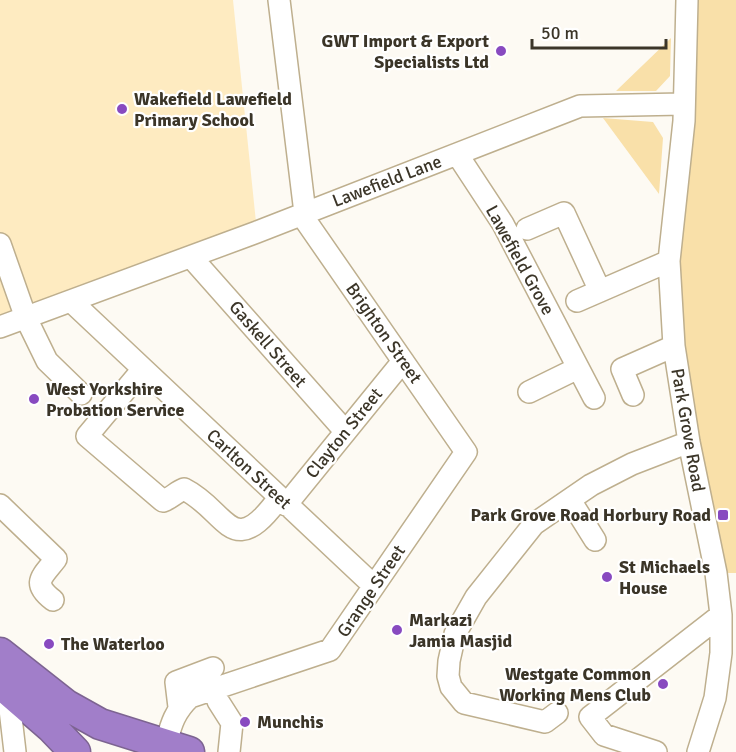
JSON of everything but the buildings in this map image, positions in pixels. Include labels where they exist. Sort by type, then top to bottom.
[{"type":"highway","points":[[0,653],[63,719],[75,752]]},
{"type":"highway","points":[[1,684],[63,719],[100,724],[117,743],[177,749]]},
{"type":"street","points":[[279,0],[303,214]]},
{"type":"street","points":[[683,104],[687,0]]},
{"type":"street","name":"Lawefield Lane","points":[[0,327],[303,214],[580,106],[683,104]]},
{"type":"street","name":"Park Grove Road","points":[[683,104],[684,121],[669,261],[674,346],[689,442],[716,573],[728,654],[698,752]]},
{"type":"street","name":"Lawefield Grove","points":[[457,154],[503,224],[594,398]]},
{"type":"street","points":[[527,229],[564,213],[600,291]]},
{"type":"street","name":"Brighton Street","points":[[303,214],[466,452]]},
{"type":"street","points":[[0,244],[26,318],[47,361],[81,394]]},
{"type":"street","name":"Gaskell Street","points":[[191,256],[345,431]]},
{"type":"street","points":[[577,301],[669,261]]},
{"type":"street","name":"Carlton Street","points":[[72,302],[374,586]]},
{"type":"street","points":[[633,395],[622,369],[674,346]]},
{"type":"street","name":"Clayton Street","points":[[142,369],[87,436],[163,501],[171,499],[178,491],[184,489],[229,525],[242,530],[254,526],[283,501],[403,361]]},
{"type":"street","points":[[529,392],[578,368]]},
{"type":"street","points":[[551,724],[464,703],[451,687],[448,676],[455,634],[476,597],[534,524],[591,485],[689,442]]},
{"type":"street","name":"Grange Street","points":[[177,749],[172,722],[179,707],[213,678],[322,654],[330,650],[466,452]]},
{"type":"street","points":[[570,500],[595,540]]},
{"type":"street","points":[[0,505],[56,559],[45,573],[40,585],[42,591],[53,600]]},
{"type":"street","points":[[656,752],[604,735],[590,717],[721,615]]},
{"type":"street","points":[[213,678],[218,701],[232,723],[229,752]]},
{"type":"street","points":[[1,684],[10,709],[17,752]]},
{"type":"street","points":[[17,752],[28,731],[34,727],[63,719]]},
{"type":"shaded area","name":"Wakefield Lawefield Primary School","points":[[0,0],[233,0],[257,232],[0,327]]},
{"type":"shaded area","points":[[687,0],[736,0],[736,573],[716,573],[674,347]]},
{"type":"shaded area","points":[[671,38],[670,76],[656,91],[616,91]]},
{"type":"shaded area","points":[[603,118],[653,122],[663,138],[659,194]]},
{"type":"place","name":"GWT Import & Export Specialists Ltd","points":[[501,51]]},
{"type":"place","name":"Wakefield Lawefield Primary School","points":[[122,109]]},
{"type":"place","name":"West Yorkshire Probation Service","points":[[34,399]]},
{"type":"place","name":"Park Grove Road Horbury Road","points":[[723,515]]},
{"type":"place","name":"St Michaels House","points":[[607,577]]},
{"type":"place","name":"Markazi Jamia Masjid","points":[[397,630]]},
{"type":"place","name":"The Waterloo","points":[[49,644]]},
{"type":"place","name":"Westgate Common Working Mens Club","points":[[663,684]]},
{"type":"place","name":"Munchis","points":[[245,722]]}]
